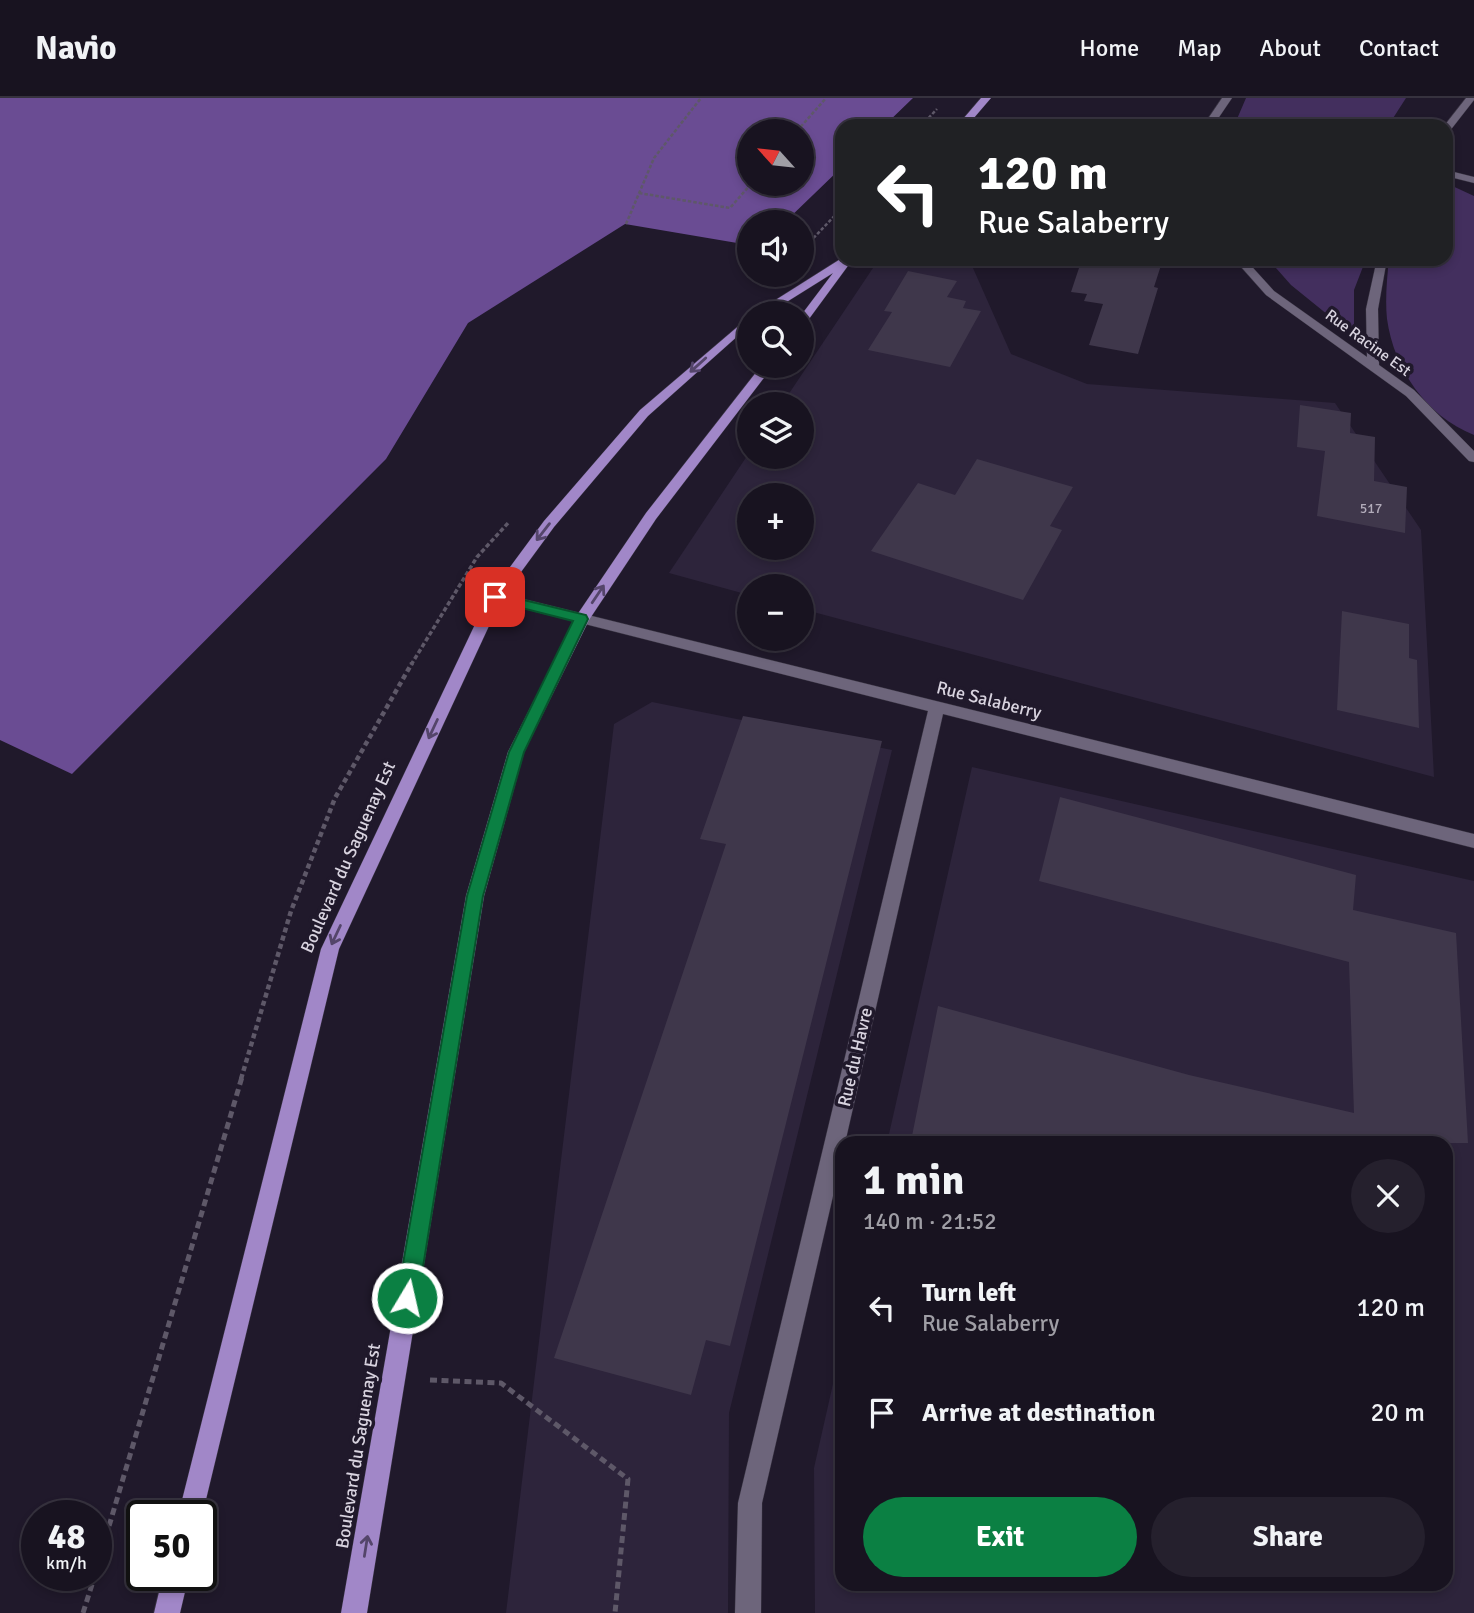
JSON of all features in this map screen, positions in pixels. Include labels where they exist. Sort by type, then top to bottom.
[{"type":"main road","points":[[968,119],[986,98]]},
{"type":"main road","points":[[781,301],[838,266]]},
{"type":"main road","points":[[814,305],[844,266]]},
{"type":"main road","name":"Boulevard du Saguenay Est","points":[[194,1500],[330,949],[495,597],[549,524],[644,413],[737,331]]},
{"type":"main road","name":"Boulevard du Saguenay Est","points":[[354,1613],[475,896],[516,752],[582,619],[651,516],[758,378]]},
{"type":"main road","points":[[167,1613],[172,1591]]},
{"type":"street","points":[[1213,119],[1227,98]]},
{"type":"street","points":[[1453,122],[1471,98]]},
{"type":"street","points":[[1453,175],[1474,180]]},
{"type":"street","name":"Rue Racine Est","points":[[1245,266],[1270,293],[1410,393],[1474,458]]},
{"type":"street","points":[[1373,366],[1372,309],[1381,266]]},
{"type":"street","name":"Rue Salaberry","points":[[495,597],[1474,841]]},
{"type":"street","name":"Rue du Havre","points":[[836,1136],[937,707]]},
{"type":"street","name":"Rue du Havre","points":[[748,1613],[750,1503],[835,1141]]},
{"type":"path","points":[[625,224],[654,158],[701,98]]},
{"type":"path","points":[[808,119],[826,98]]},
{"type":"path","points":[[928,119],[939,107]]},
{"type":"path","points":[[639,193],[730,208],[740,196]]},
{"type":"path","points":[[814,237],[835,215]]},
{"type":"path","points":[[394,1379],[501,1383],[628,1479],[615,1613]]},
{"type":"path","points":[[83,1613],[90,1591]]},
{"type":"shaded area","points":[[0,98],[913,98],[891,119],[835,119],[835,174],[814,194],[814,119],[737,119],[737,196],[812,196],[797,210],[737,210],[737,243],[625,224],[468,323],[386,459],[72,774],[0,740]]},
{"type":"shaded area","points":[[1246,98],[1406,98],[1392,119],[1237,119]]},
{"type":"shaded area","points":[[1453,186],[1474,196],[1474,435],[1441,416],[1415,389],[1397,356],[1391,338],[1386,297],[1388,266],[1453,266]]},
{"type":"shaded area","points":[[874,266],[972,266],[1011,354],[1087,384],[1335,403],[1421,530],[1434,777],[814,612],[814,574],[737,574],[737,592],[669,573],[738,469],[814,469],[814,392],[790,392],[799,378],[814,378],[814,356]]},
{"type":"shaded area","points":[[1274,266],[1363,266],[1354,290],[1354,336],[1291,285]]},
{"type":"shaded area","points":[[652,702],[892,750],[729,1413],[728,1613],[506,1613],[614,724]]},
{"type":"shaded area","points":[[972,767],[1474,881],[1474,1613],[815,1613],[814,1468],[835,1375],[835,1591],[1453,1591],[1453,1136],[889,1136]]},
{"type":"building","points":[[1080,266],[1161,266],[1154,287],[1158,288],[1138,354],[1089,345],[1103,304],[1084,301],[1087,294],[1071,292]]},
{"type":"building","points":[[908,271],[957,281],[947,297],[966,301],[963,308],[981,311],[950,367],[868,350],[892,312],[884,311]]},
{"type":"building","points":[[1300,405],[1351,413],[1350,433],[1375,437],[1374,481],[1407,487],[1405,533],[1317,516],[1325,451],[1297,447]]},
{"type":"building","points":[[977,459],[1073,487],[1050,526],[1062,530],[1023,600],[871,551],[918,483],[955,495]]},
{"type":"building","points":[[1342,611],[1409,624],[1409,658],[1417,660],[1419,728],[1337,710]]},
{"type":"building","points":[[743,716],[882,741],[730,1346],[706,1340],[691,1395],[554,1358],[726,844],[700,839]]},
{"type":"building","points":[[1060,797],[1356,875],[1353,910],[1456,933],[1468,1143],[1453,1143],[1453,1136],[912,1136],[938,1006],[1189,1075],[1354,1113],[1349,962],[1039,881]]},
{"type":"route","points":[[407,1298],[475,896],[516,752],[582,619],[495,597]]}]
